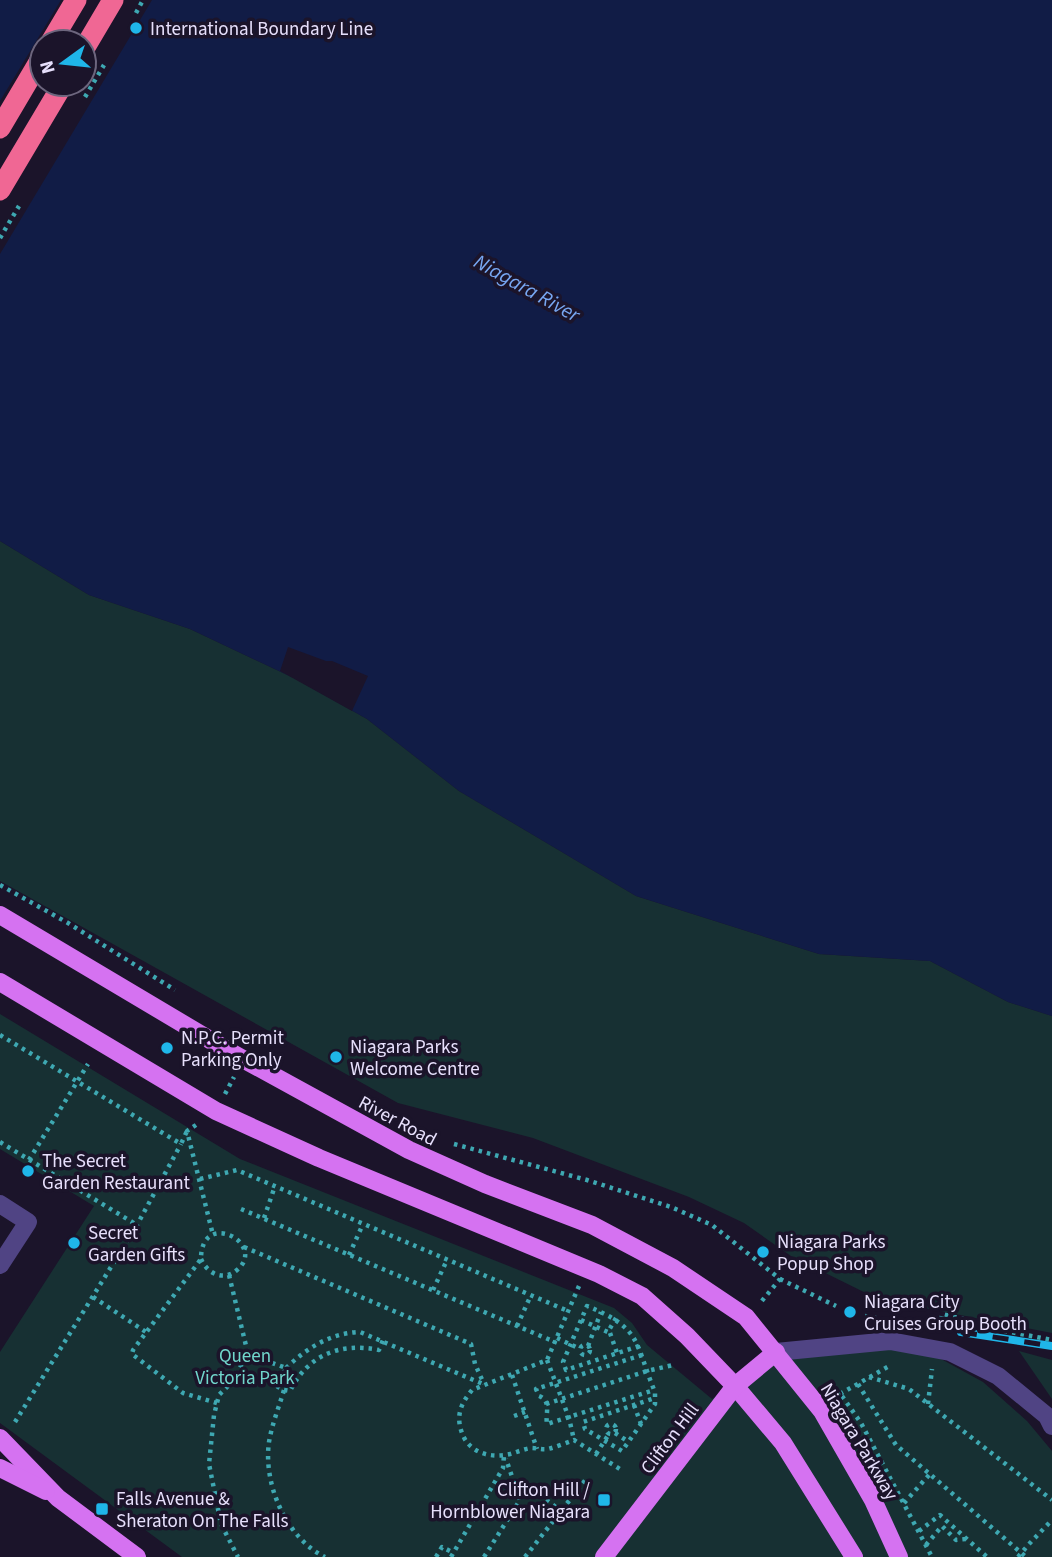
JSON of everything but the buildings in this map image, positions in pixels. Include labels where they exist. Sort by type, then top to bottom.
[{"type":"highway","points":[[59,28],[76,0]]},
{"type":"highway","points":[[96,28],[113,0]]},
{"type":"highway","points":[[0,128],[28,81]]},
{"type":"highway","points":[[0,190],[55,98]]},
{"type":"main road","name":"River Road","points":[[0,915],[232,1053],[408,1150],[485,1184],[592,1225],[673,1268],[746,1317],[776,1352]]},
{"type":"main road","points":[[0,982],[216,1111],[619,1283],[642,1296],[735,1386],[783,1443],[854,1557]]},
{"type":"main road","name":"Clifton Hill","points":[[604,1557],[735,1386],[776,1352]]},
{"type":"main road","name":"Niagara Parkway","points":[[776,1352],[828,1422],[873,1500],[900,1557]]},
{"type":"main road","points":[[5,1433],[58,1498],[128,1555]]},
{"type":"main road","points":[[0,1468],[58,1498]]},
{"type":"lane","points":[[0,1204],[28,1222],[0,1265]]},
{"type":"lane","points":[[776,1352],[890,1340],[950,1352],[998,1376],[1047,1416],[1052,1426]]},
{"type":"path","points":[[0,1035],[181,1144]]},
{"type":"path","points":[[29,1160],[88,1064]]},
{"type":"path","points":[[5,1433],[137,1225],[187,1131]]},
{"type":"path","points":[[0,1142],[137,1225]]},
{"type":"path","points":[[200,1180],[237,1170],[568,1311]]},
{"type":"path","points":[[264,1219],[275,1186]]},
{"type":"path","points":[[201,1187],[213,1235]]},
{"type":"path","points":[[241,1209],[517,1326],[570,1344],[587,1355],[590,1362]]},
{"type":"path","points":[[349,1255],[363,1224]]},
{"type":"path","points":[[201,1259],[215,1275],[229,1275],[241,1267],[243,1247],[239,1240],[227,1233],[213,1235],[203,1245],[201,1259],[132,1354],[183,1393],[217,1403]]},
{"type":"path","points":[[243,1247],[471,1344],[475,1364],[484,1384]]},
{"type":"path","points":[[433,1290],[447,1259]]},
{"type":"path","points":[[229,1275],[248,1354],[230,1384],[219,1395],[209,1464],[221,1524],[238,1557]]},
{"type":"path","points":[[780,1279],[836,1306]]},
{"type":"path","points":[[517,1326],[531,1295]]},
{"type":"path","points":[[93,1297],[146,1332]]},
{"type":"path","points":[[573,1298],[547,1360],[569,1418],[574,1440],[623,1471]]},
{"type":"path","points":[[639,1346],[566,1370],[563,1362],[587,1306],[616,1318],[629,1330],[639,1346],[655,1398],[653,1410],[622,1451],[585,1429],[583,1422],[655,1398]]},
{"type":"path","points":[[587,1355],[591,1350],[588,1346],[601,1312]]},
{"type":"path","points":[[616,1318],[609,1330],[617,1353]]},
{"type":"path","points":[[963,1319],[1052,1340]]},
{"type":"path","points":[[581,1320],[611,1333]]},
{"type":"path","points":[[383,1340],[379,1350],[348,1347],[331,1351],[311,1363],[296,1379],[290,1391],[278,1387],[286,1368],[310,1346],[338,1335],[360,1332],[383,1340],[484,1384]]},
{"type":"path","points":[[580,1349],[584,1345],[588,1346]]},
{"type":"path","points":[[248,1354],[286,1368]]},
{"type":"path","points":[[642,1355],[537,1390],[546,1404],[547,1424],[654,1390]]},
{"type":"path","points":[[547,1360],[472,1390],[459,1412],[463,1437],[471,1447],[494,1457],[530,1448],[547,1449],[574,1440]]},
{"type":"path","points":[[840,1394],[883,1368],[899,1362]]},
{"type":"path","points":[[546,1404],[673,1365]]},
{"type":"path","points":[[928,1404],[932,1368]]},
{"type":"path","points":[[512,1375],[537,1449]]},
{"type":"path","points":[[869,1377],[909,1389],[1052,1500]]},
{"type":"path","points":[[858,1384],[896,1445],[1026,1557]]},
{"type":"path","points":[[284,1390],[269,1442],[272,1486],[295,1532],[314,1551],[325,1557]]},
{"type":"path","points":[[635,1405],[641,1425]]},
{"type":"path","points":[[514,1416],[525,1412]]},
{"type":"path","points":[[607,1414],[610,1424],[606,1428],[629,1442]]},
{"type":"path","points":[[596,1454],[612,1433]]},
{"type":"path","points":[[485,1557],[520,1500],[504,1455]]},
{"type":"path","points":[[436,1557],[442,1548],[452,1555],[503,1468],[504,1455]]},
{"type":"path","points":[[904,1503],[929,1475]]},
{"type":"path","points":[[525,1557],[586,1478]]},
{"type":"path","points":[[517,1491],[529,1487],[561,1511]]},
{"type":"path","points":[[919,1531],[940,1515],[987,1557]]},
{"type":"path","points":[[1018,1557],[1052,1520]]},
{"type":"path","points":[[926,1545],[942,1526],[956,1540],[967,1539]]},
{"type":"green space","points":[[0,541],[89,595],[190,629],[296,679],[367,719],[459,791],[636,896],[819,954],[930,961],[1008,1002],[1052,1016],[1052,1333],[878,1299],[791,1256],[744,1223],[689,1197],[533,1138],[398,1103],[0,881]]},
{"type":"green space","name":"Queen Victoria Park","points":[[0,1014],[240,1159],[614,1308],[632,1323],[647,1345],[712,1399],[776,1352],[871,1342],[932,1354],[983,1382],[1027,1421],[1052,1451],[1052,1557],[182,1557],[0,1423],[0,1352],[94,1206],[0,1149]]},
{"type":"green space","points":[[1019,1351],[1052,1360],[1052,1399]]},
{"type":"water","name":"Niagara River","points":[[0,0],[1052,0],[1052,1016],[1008,1002],[930,961],[819,954],[636,896],[459,791],[367,719],[296,679],[190,629],[89,595],[0,541]]},
{"type":"pier","points":[[61,0],[152,0],[98,90],[98,28],[44,28]]},
{"type":"pier","points":[[28,55],[28,98],[93,98],[0,254],[0,101]]},
{"type":"pier","points":[[288,647],[368,676],[352,711],[280,671]]},
{"type":"railway","points":[[961,1332],[1052,1346]]},
{"type":"place","name":"International Boundary Line","points":[[136,28]]},
{"type":"place","name":"N.P.C. Permit Parking Only","points":[[167,1048]]},
{"type":"place","name":"Niagara Parks Welcome Centre","points":[[336,1057]]},
{"type":"place","name":"The Secret Garden Restaurant","points":[[28,1171]]},
{"type":"place","name":"Secret Garden Gifts","points":[[74,1243]]},
{"type":"place","name":"Niagara Parks Popup Shop","points":[[763,1252]]},
{"type":"place","name":"Niagara City Cruises Group Booth","points":[[850,1312]]},
{"type":"place","name":"Clifton Hill / Hornblower Niagara","points":[[604,1500]]},
{"type":"place","name":"Falls Avenue & Sheraton On The Falls","points":[[102,1509]]}]
